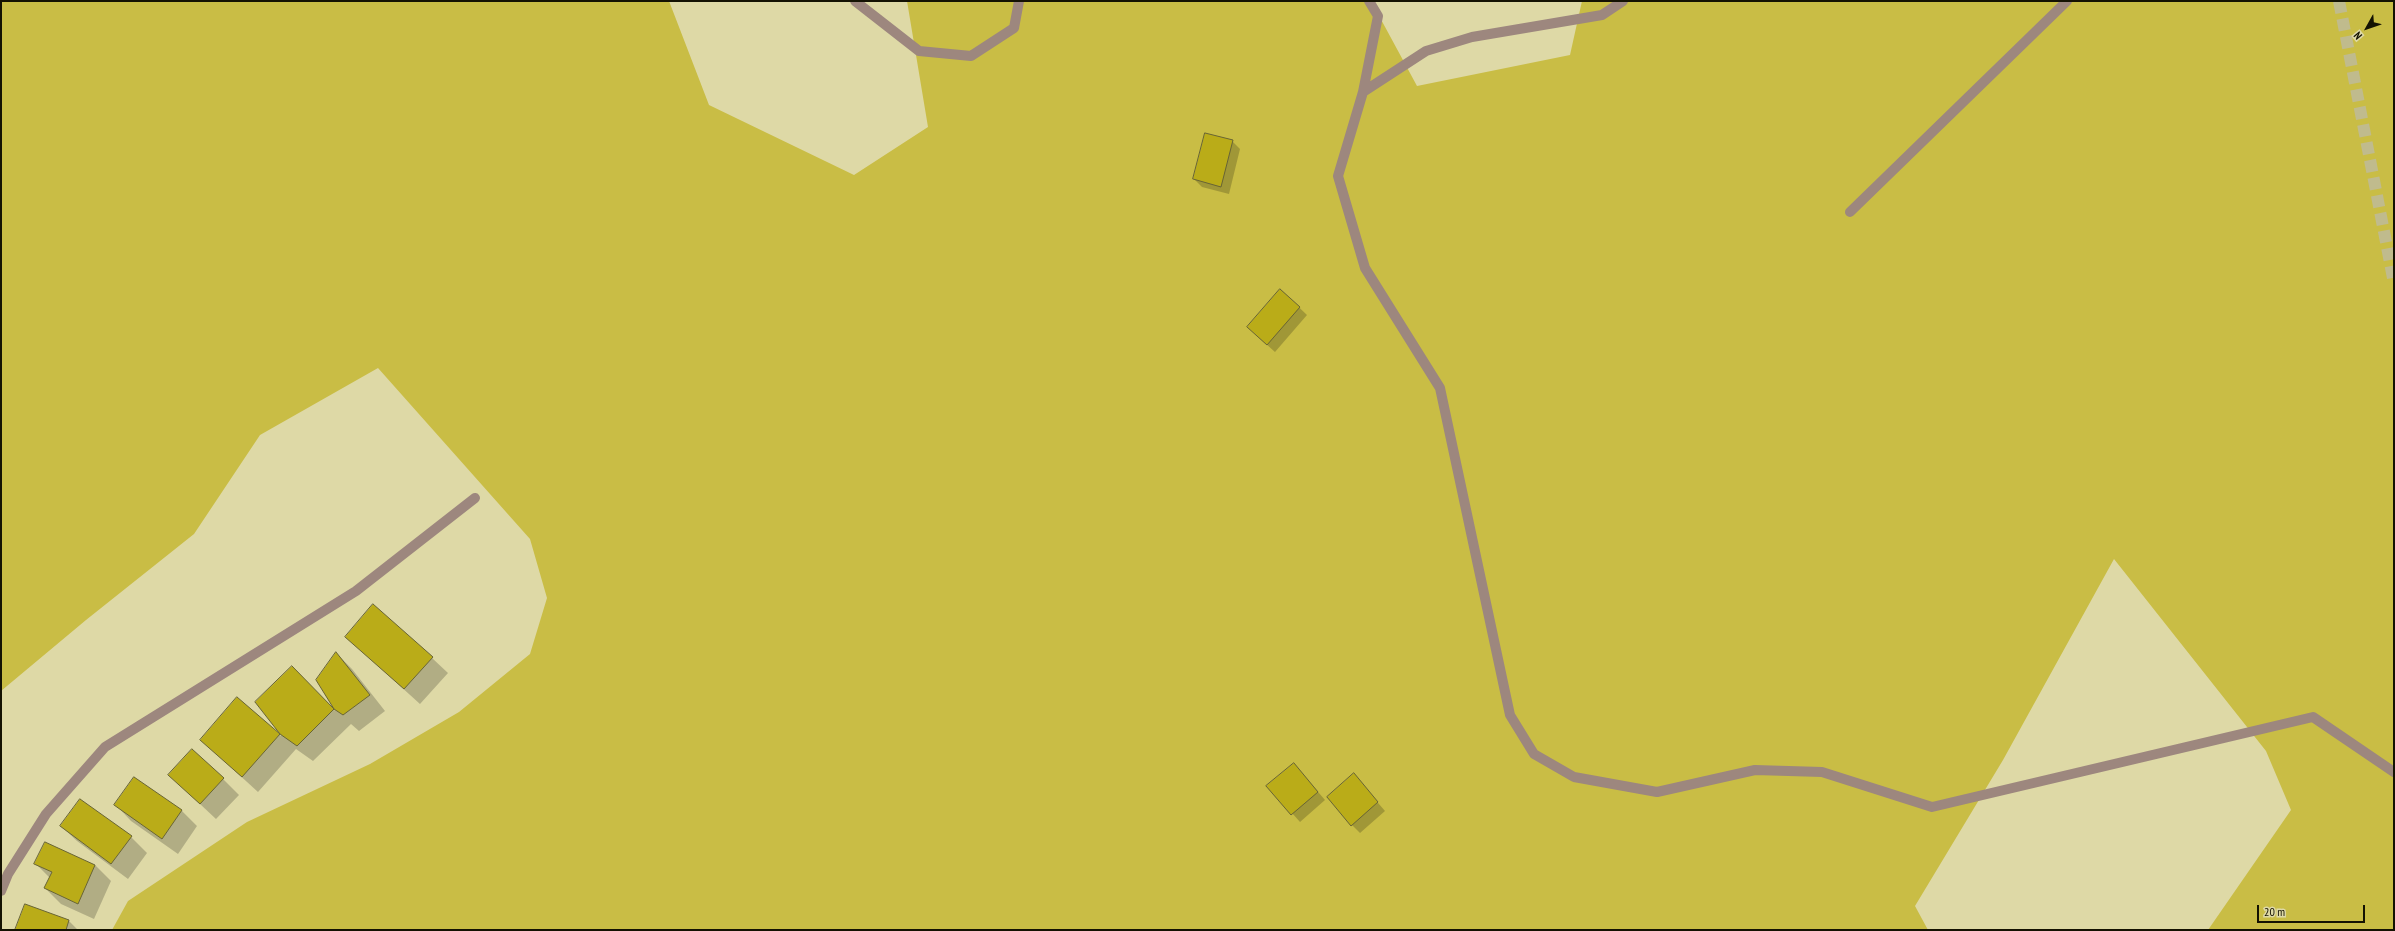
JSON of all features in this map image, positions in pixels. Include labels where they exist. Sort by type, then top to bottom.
[{"type":"street","points":[[855,1],[919,51],[971,56],[1014,28],[1019,1]]},
{"type":"street","points":[[1369,1],[1378,16],[1363,92],[1338,176],[1365,268],[1440,388],[1510,715],[1534,754],[1574,777],[1657,792],[1755,770],[1822,772],[1932,807],[2313,717],[2394,772]]},
{"type":"street","points":[[1363,92],[1426,51],[1472,37],[1602,14],[1623,1]]},
{"type":"street","points":[[1850,212],[2067,1]]},
{"type":"street","points":[[1,891],[8,874],[46,814],[105,747],[356,591],[475,498]]},
{"type":"shaded area","points":[[1,1],[669,1],[709,105],[854,175],[928,127],[907,1],[1371,1],[1417,86],[1570,55],[1582,1],[2394,1],[2394,930],[2208,930],[2291,810],[2266,751],[2114,559],[2003,760],[1915,906],[1928,930],[112,930],[128,901],[247,822],[370,764],[459,712],[530,654],[547,598],[530,539],[378,368],[260,435],[194,534],[86,620],[1,691]]},
{"type":"building","points":[[1205,133],[1233,140],[1221,187],[1193,179]]},
{"type":"building","points":[[1280,289],[1300,307],[1267,345],[1247,327]]},
{"type":"building","points":[[373,604],[433,657],[404,689],[345,637]]},
{"type":"building","points":[[336,652],[370,695],[343,715],[334,709],[316,680]]},
{"type":"building","points":[[292,666],[334,709],[297,746],[280,734],[255,702]]},
{"type":"building","points":[[237,697],[280,734],[242,777],[200,740]]},
{"type":"building","points":[[192,749],[224,778],[200,804],[168,775]]},
{"type":"building","points":[[1294,763],[1318,792],[1291,815],[1266,786]]},
{"type":"building","points":[[1354,773],[1378,802],[1351,826],[1327,797]]},
{"type":"building","points":[[134,777],[182,810],[162,839],[114,805]]},
{"type":"building","points":[[80,799],[132,836],[111,864],[60,826]]},
{"type":"building","points":[[45,842],[95,865],[78,904],[44,888],[52,872],[34,864]]},
{"type":"building","points":[[25,904],[69,920],[66,930],[15,930]]},
{"type":"tunnel","points":[[2339,1],[2394,283]]}]
